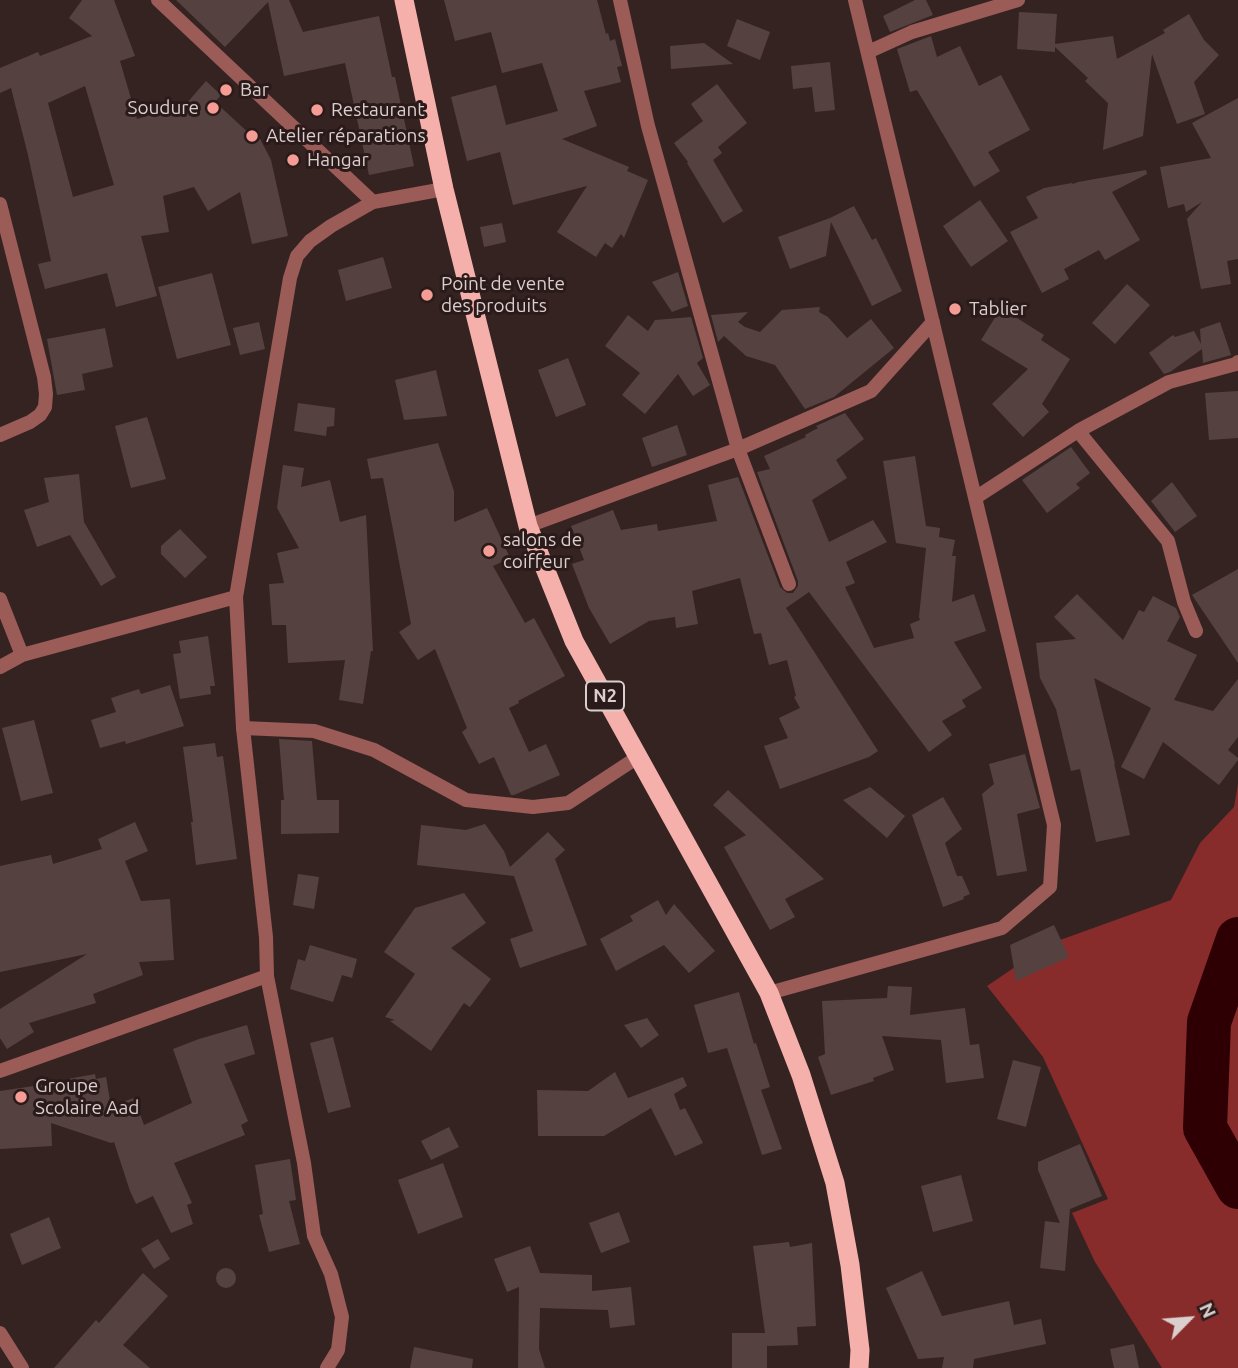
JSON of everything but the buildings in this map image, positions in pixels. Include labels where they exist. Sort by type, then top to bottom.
[{"type":"highway","name":"N2","points":[[404,0],[444,189],[528,526],[574,641],[769,993],[801,1075],[835,1183],[850,1265],[860,1350],[859,1368]]},
{"type":"street","points":[[158,0],[373,202]]},
{"type":"street","points":[[620,0],[648,127],[738,449],[789,584]]},
{"type":"street","points":[[769,993],[1002,928],[1050,887],[1054,825],[855,0]]},
{"type":"street","points":[[868,52],[912,33],[1018,0]]},
{"type":"street","points":[[327,1368],[338,1350],[342,1317],[331,1274],[314,1236],[304,1163],[267,976],[266,937],[243,728],[236,597],[290,278],[297,256],[310,241],[331,226],[373,202],[444,189]]},
{"type":"street","points":[[0,204],[46,394],[45,407],[40,415],[0,435]]},
{"type":"street","points":[[528,526],[738,449],[871,391],[933,322]]},
{"type":"street","points":[[975,498],[1078,431],[1169,382],[1238,362]]},
{"type":"street","points":[[1078,431],[1168,541],[1184,601],[1196,631]]},
{"type":"street","points":[[0,667],[22,655],[236,597]]},
{"type":"street","points":[[0,599],[22,655]]},
{"type":"street","points":[[243,728],[314,731],[374,750],[466,800],[533,807],[568,803],[638,757]]},
{"type":"street","points":[[0,1071],[267,976]]},
{"type":"street","points":[[0,1333],[22,1368]]},
{"type":"shaded area","points":[[1238,784],[1238,1368],[1162,1368],[1095,1262],[1072,1213],[1108,1199],[1043,1057],[987,986],[1049,944],[1171,900],[1200,843],[1234,807]]},
{"type":"waterway","points":[[1238,939],[1209,1022],[1205,1128],[1238,1187]]},
{"type":"place","name":"Bar","points":[[226,90]]},
{"type":"place","name":"Soudure","points":[[213,108]]},
{"type":"place","name":"Restaurant","points":[[317,110]]},
{"type":"place","name":"Atelier réparations","points":[[252,136]]},
{"type":"place","name":"Hangar","points":[[293,160]]},
{"type":"place","name":"Point de vente des produits","points":[[427,295]]},
{"type":"place","name":"Tablier","points":[[955,309]]},
{"type":"place","name":"salons de coiffeur","points":[[489,551]]},
{"type":"place","name":"Groupe Scolaire Aad","points":[[21,1097]]}]
